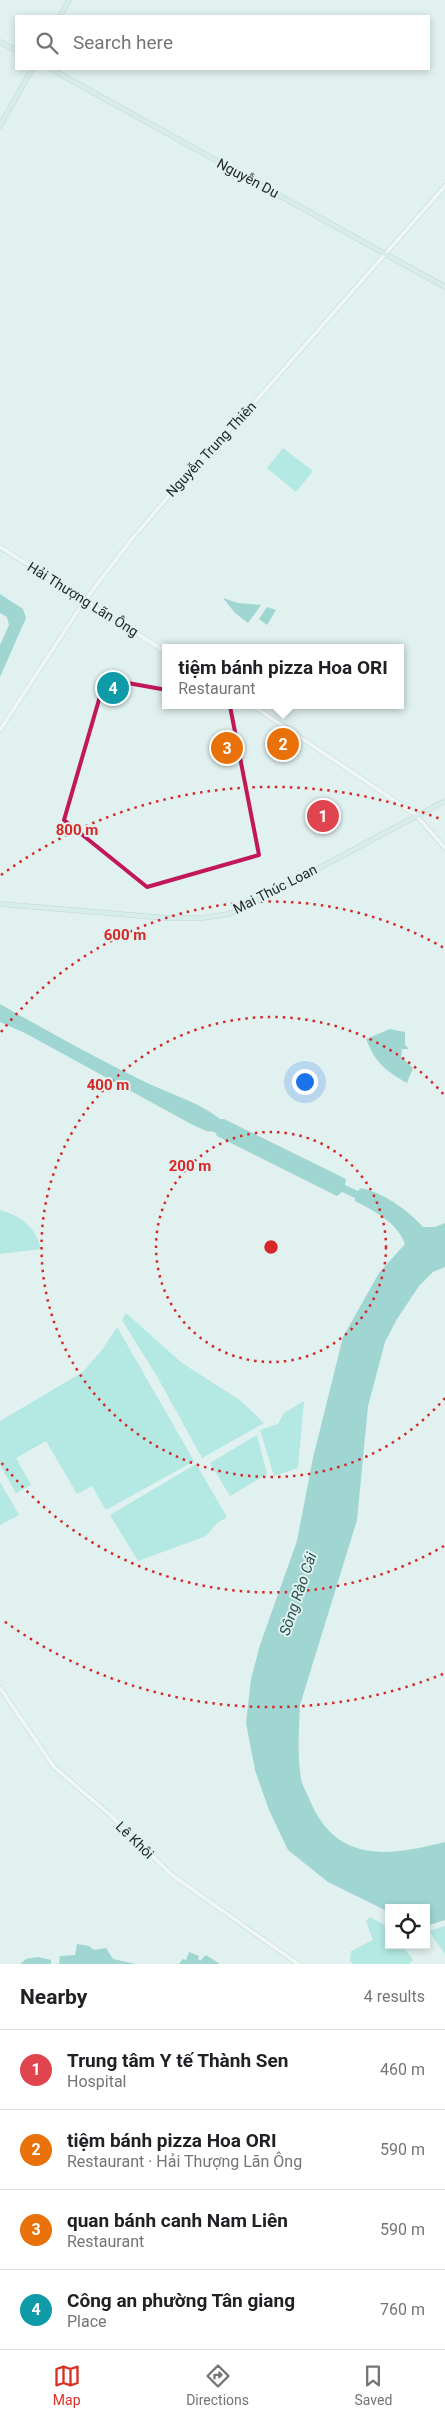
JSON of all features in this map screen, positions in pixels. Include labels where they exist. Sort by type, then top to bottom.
[{"type":"main road","points":[[61,15],[69,0]]},
{"type":"main road","points":[[0,42],[15,50]]},
{"type":"main road","points":[[0,126],[31,70]]},
{"type":"main road","name":"Nguyễn Du","points":[[54,70],[445,287]]},
{"type":"main road","name":"Mai Thúc Loan","points":[[0,904],[167,918],[202,918],[229,914],[261,899],[445,800]]},
{"type":"street","name":"Nguyễn Trung Thiên","points":[[0,730],[85,600],[112,563],[184,478],[247,411],[445,186]]},
{"type":"street","name":"Hải Thượng Lãn Ông","points":[[0,547],[162,649]]},
{"type":"street","points":[[258,709],[416,815],[445,848]]},
{"type":"street","name":"Lê Khôi","points":[[0,1688],[36,1743],[65,1778],[109,1814],[172,1875],[298,1964]]},
{"type":"highlighted area","points":[[105,679],[229,701],[259,855],[147,887],[64,820]]},
{"type":"shaded area","points":[[283,448],[313,471],[296,492],[267,468]]},
{"type":"shaded area","points":[[0,1210],[21,1219],[27,1224],[39,1241],[41,1249],[0,1254]]},
{"type":"shaded area","points":[[126,1313],[182,1363],[241,1401],[264,1423],[202,1458],[158,1378],[122,1320]]},
{"type":"shaded area","points":[[117,1327],[194,1461],[106,1510],[92,1486],[77,1494],[46,1441],[16,1458],[31,1485],[16,1493],[0,1465],[0,1421],[83,1372],[102,1350]]},
{"type":"shaded area","points":[[304,1401],[298,1468],[274,1476],[260,1430],[278,1424],[284,1413]]},
{"type":"shaded area","points":[[257,1435],[267,1474],[230,1496],[210,1463]]},
{"type":"shaded area","points":[[196,1464],[227,1517],[217,1523],[206,1536],[138,1561],[110,1515]]},
{"type":"shaded area","points":[[0,1482],[19,1515],[0,1525]]},
{"type":"shaded area","points":[[370,1917],[385,1926],[385,1949],[405,1949],[413,1960],[409,1964],[353,1964],[350,1961],[351,1951],[373,1940],[366,1921]]},
{"type":"shaded area","points":[[445,1926],[445,1954],[430,1932],[430,1931]]},
{"type":"water","points":[[0,594],[23,609],[26,618],[0,677],[0,645],[9,625],[7,617],[0,613]]},
{"type":"water","points":[[223,598],[238,603],[261,605],[248,623],[235,613]]},
{"type":"water","points":[[267,607],[276,610],[267,625],[259,619]]},
{"type":"water","name":"Sông Rào Cái","points":[[0,1004],[127,1073],[194,1103],[220,1119],[224,1119],[346,1179],[345,1185],[358,1191],[361,1188],[370,1190],[387,1198],[410,1214],[423,1227],[435,1227],[445,1223],[445,1267],[433,1272],[419,1286],[397,1319],[385,1342],[368,1406],[357,1520],[300,1705],[299,1760],[303,1784],[322,1823],[336,1837],[351,1846],[368,1851],[386,1852],[425,1847],[445,1842],[445,1920],[430,1925],[430,1904],[385,1904],[385,1910],[328,1882],[288,1850],[269,1810],[255,1770],[246,1723],[251,1679],[260,1645],[297,1541],[313,1458],[343,1337],[379,1273],[405,1244],[391,1223],[355,1201],[355,1198],[342,1192],[337,1196],[217,1136],[215,1132],[206,1131],[191,1124],[25,1033],[0,1022]]},
{"type":"water","points":[[390,1029],[405,1032],[405,1045],[409,1049],[402,1049],[401,1057],[413,1068],[407,1083],[382,1066],[366,1039]]},
{"type":"water","points":[[77,1944],[89,1946],[94,1950],[106,1948],[113,1959],[136,1964],[59,1964],[60,1956],[75,1955]]},
{"type":"water","points":[[189,1952],[199,1956],[198,1959],[200,1961],[206,1955],[220,1964],[179,1964],[183,1959],[186,1960]]},
{"type":"water","points":[[38,1957],[51,1960],[51,1964],[20,1964],[26,1959]]},
{"type":"place","name":"Công an phường Tân giang","points":[[113,688]]},
{"type":"place","name":"tiệm bánh pizza Hoa ORI","points":[[283,744]]},
{"type":"place","name":"quan bánh canh Nam Liên","points":[[227,748]]},
{"type":"place","name":"Trung tâm Y tế Thành Sen","points":[[323,816]]}]
